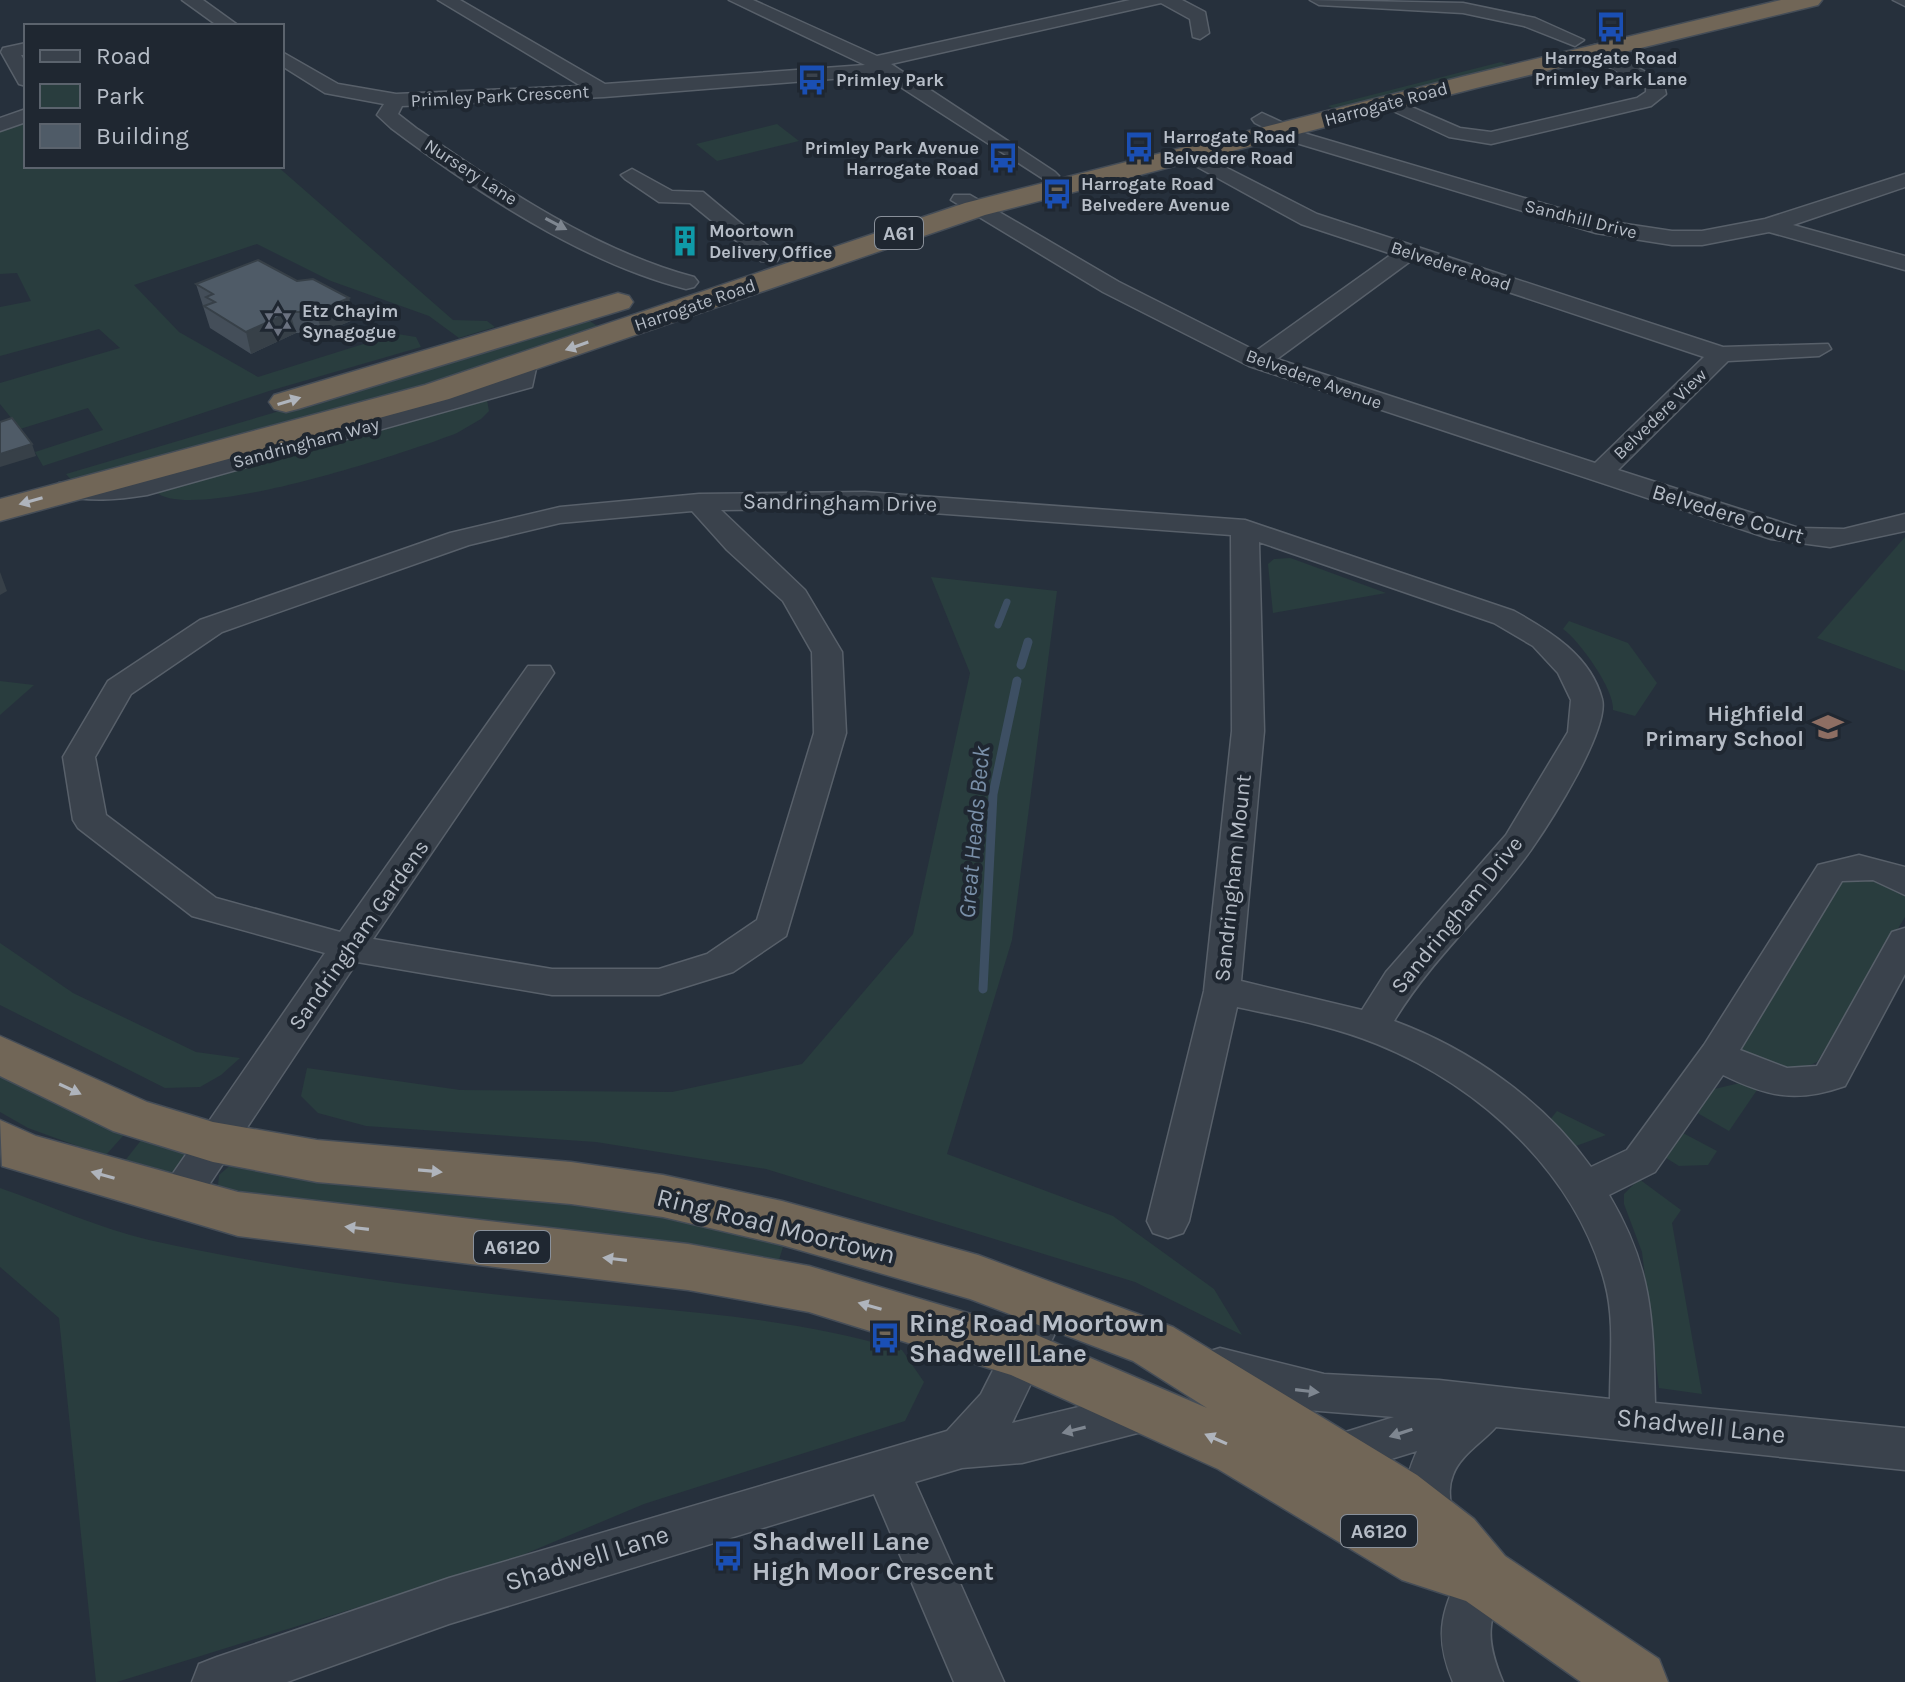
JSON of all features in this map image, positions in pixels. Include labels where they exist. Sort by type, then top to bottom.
[{"type":"highway","name":"Harrogate Road","points":[[0,510],[437,392],[525,364],[643,324],[781,263],[968,205],[1048,176],[1386,103],[1741,0],[1762,5],[1782,0]]},
{"type":"highway","name":"Harrogate Road","points":[[968,205],[1190,155],[1273,125],[1504,56],[1665,35],[1810,0]]},
{"type":"highway","name":"Harrogate Road","points":[[0,488],[699,278],[781,263]]},
{"type":"highway","points":[[601,307],[625,322],[643,324]]},
{"type":"highway","name":"Ring Road Moortown","points":[[0,1055],[131,1117],[213,1142],[317,1161],[571,1183],[663,1196],[782,1223],[978,1278],[1153,1344],[1424,1559],[1483,1577]]},
{"type":"highway","name":"Ring Road Moortown","points":[[0,1140],[20,1152],[238,1214],[688,1267],[809,1289],[1025,1355],[1149,1410],[1306,1464],[1431,1522],[1452,1539],[1483,1577],[1636,1682]]},
{"type":"street","points":[[191,0],[227,24]]},
{"type":"street","name":"Primley Park Crescent","points":[[447,0],[604,91]]},
{"type":"street","points":[[738,0],[880,65],[1048,176]]},
{"type":"street","name":"Primley Park Crescent","points":[[396,100],[604,91],[880,65],[1154,0]]},
{"type":"street","points":[[1168,0],[1199,16],[1200,33]]},
{"type":"street","points":[[1319,0],[1463,8],[1529,22],[1585,46],[1656,85],[1656,94],[1644,102],[1491,138],[1456,133],[1386,103]]},
{"type":"street","points":[[24,49],[10,52],[24,76]]},
{"type":"street","points":[[284,59],[332,89],[396,100]]},
{"type":"street","name":"Nursery Lane","points":[[396,100],[387,115],[408,132],[524,206],[641,269],[699,278]]},
{"type":"street","points":[[0,125],[24,116]]},
{"type":"street","name":"Sandhill Drive","points":[[1273,125],[1596,226],[1637,235],[1702,238],[1770,225],[1905,180]]},
{"type":"street","name":"Belvedere Road","points":[[1190,155],[1309,219],[1721,354]]},
{"type":"street","points":[[632,175],[667,197],[695,197],[781,263]]},
{"type":"street","name":"Belvedere Avenue","points":[[968,205],[1111,287],[1258,361],[1599,474]]},
{"type":"street","points":[[1770,225],[1905,263]]},
{"type":"street","points":[[1258,361],[1409,252]]},
{"type":"street","points":[[1721,354],[1819,349]]},
{"type":"street","name":"Belvedere View","points":[[1599,474],[1721,354]]},
{"type":"street","name":"Belvedere Court","points":[[1599,474],[1810,539],[1862,537],[1905,522]]},
{"type":"street","name":"Sandringham Drive","points":[[699,502],[737,544],[795,596],[827,652],[830,733],[773,927],[720,963],[659,982],[552,982],[351,948],[204,907],[90,820],[79,757],[119,688],[211,626],[460,539],[560,515],[699,502],[895,502],[1245,528],[1504,617],[1544,640],[1572,669],[1587,700],[1584,732],[1518,843],[1399,981],[1370,1028]]},
{"type":"street","name":"Sandringham Mount","points":[[1168,1221],[1222,991],[1248,731],[1245,528]]},
{"type":"street","name":"Sandringham Gardens","points":[[179,1197],[213,1142],[351,948],[539,673]]},
{"type":"street","points":[[1583,1189],[1641,1161],[1717,1055],[1830,873],[1853,866],[1869,867],[1905,883]]},
{"type":"street","points":[[1717,1055],[1775,1082],[1797,1085],[1816,1083],[1831,1076],[1905,941]]},
{"type":"street","points":[[1222,991],[1310,1009],[1415,1045],[1463,1072],[1508,1105],[1549,1144],[1583,1189],[1609,1234],[1627,1287],[1633,1419]]},
{"type":"street","points":[[962,1447],[997,1408],[1048,1304]]},
{"type":"street","name":"Shadwell Lane","points":[[1153,1344],[1295,1389],[1359,1397],[1436,1397],[1481,1405],[1905,1449]]},
{"type":"street","points":[[1306,1464],[1452,1420],[1481,1405]]},
{"type":"street","points":[[1431,1522],[1424,1498],[1439,1454],[1481,1405]]},
{"type":"street","name":"Shadwell Lane","points":[[217,1682],[449,1601],[639,1541],[962,1447],[1022,1443],[1149,1410]]},
{"type":"street","points":[[887,1470],[979,1682]]},
{"type":"street","points":[[1478,1682],[1467,1657],[1463,1626],[1483,1577]]},
{"type":"green space","points":[[1501,62],[1514,67],[1339,111],[1328,106]]},
{"type":"green space","points":[[24,124],[24,168],[279,168],[453,320],[487,321],[495,327],[459,338],[429,316],[331,281],[257,244],[134,285],[179,332],[258,377],[373,341],[362,335],[373,330],[416,337],[421,347],[269,391],[43,466],[35,452],[103,430],[88,408],[20,429],[0,404],[0,383],[120,348],[99,329],[0,356],[0,307],[31,301],[17,273],[0,274],[0,130]]},
{"type":"green space","points":[[777,124],[799,141],[717,161],[696,144]]},
{"type":"green space","points":[[588,320],[599,327],[504,365],[73,482],[66,474]]},
{"type":"green space","points":[[487,400],[489,411],[457,433],[302,482],[211,499],[177,499],[156,492]]},
{"type":"green space","points":[[1905,537],[1905,671],[1817,638]]},
{"type":"green space","points":[[1290,558],[1386,593],[1273,613],[1268,564],[1274,559]]},
{"type":"green space","points":[[931,577],[1057,591],[1012,940],[947,1154],[1113,1216],[1214,1289],[1242,1335],[1135,1282],[766,1169],[596,1142],[366,1126],[318,1113],[301,1096],[307,1068],[460,1090],[672,1092],[802,1064],[913,934],[970,673]]},
{"type":"green space","points":[[1569,621],[1628,643],[1657,683],[1635,716],[1613,710],[1608,690],[1595,666],[1563,629]]},
{"type":"green space","points":[[0,681],[34,685],[0,715]]},
{"type":"green space","points":[[1858,877],[1884,881],[1897,887],[1905,897],[1905,917],[1817,1062],[1798,1068],[1778,1067],[1749,1055],[1741,1049],[1744,1039],[1836,884]]},
{"type":"green space","points":[[0,943],[73,993],[196,1052],[240,1058],[221,1075],[200,1087],[165,1088],[0,1005]]},
{"type":"green space","points":[[0,1075],[130,1128],[105,1156],[28,1128],[0,1112]]},
{"type":"green space","points":[[1740,1083],[1757,1090],[1729,1131],[1694,1111],[1710,1090]]},
{"type":"green space","points":[[1557,1111],[1606,1135],[1576,1146],[1549,1121]]},
{"type":"green space","points":[[1681,1132],[1717,1151],[1708,1165],[1679,1166],[1663,1156]]},
{"type":"green space","points":[[142,1139],[189,1151],[178,1170],[171,1172],[124,1162]]},
{"type":"green space","points":[[233,1163],[662,1210],[783,1247],[778,1263],[649,1239],[511,1223],[421,1220],[224,1192],[218,1185],[219,1175]]},
{"type":"green space","points":[[1639,1179],[1681,1210],[1672,1223],[1702,1394],[1659,1388],[1642,1252],[1624,1204],[1624,1194]]},
{"type":"green space","points":[[0,1188],[130,1235],[280,1265],[457,1290],[754,1319],[853,1337],[902,1350],[924,1382],[905,1421],[644,1504],[513,1559],[117,1682],[96,1682],[59,1318],[0,1267]]},
{"type":"building","points":[[258,260],[297,281],[313,279],[349,298],[316,312],[290,312],[246,332],[204,306],[215,302],[206,297],[213,294],[196,284]]},
{"type":"building","points":[[12,418],[32,444],[0,454],[0,422]]},
{"type":"waterway","name":"Great Heads Beck","points":[[998,625],[1007,602]]},
{"type":"waterway","name":"Great Heads Beck","points":[[1021,665],[1028,642]]},
{"type":"waterway","name":"Great Heads Beck","points":[[983,989],[993,794],[1017,681]]},
{"type":"place","name":"Harrogate Road Primley Park Lane","points":[[1611,27]]},
{"type":"place","name":"Primley Park","points":[[812,80]]},
{"type":"place","name":"Harrogate Road Belvedere Road","points":[[1139,147]]},
{"type":"place","name":"Primley Park Avenue Harrogate Road","points":[[1003,158]]},
{"type":"place","name":"Harrogate Road Belvedere Avenue","points":[[1057,194]]},
{"type":"place","name":"Moortown Delivery Office","points":[[685,241]]},
{"type":"place","name":"Etz Chayim Synagogue","points":[[278,321]]},
{"type":"place","name":"Highfield Primary School","points":[[1828,727]]},
{"type":"place","name":"Ring Road Moortown Shadwell Lane","points":[[885,1338]]},
{"type":"place","name":"Shadwell Lane High Moor Crescent","points":[[728,1556]]}]
